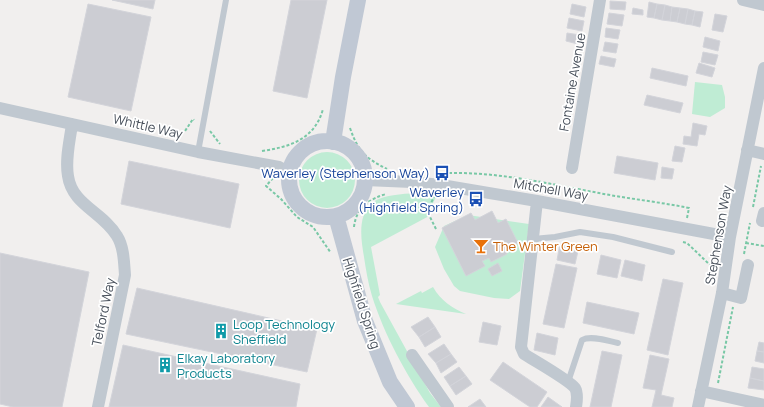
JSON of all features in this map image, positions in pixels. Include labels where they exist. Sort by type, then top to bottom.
[{"type":"main road","points":[[333,142],[358,0]]},
{"type":"main road","points":[[323,142],[333,142],[349,148],[358,157],[364,168],[366,180],[364,192],[358,202],[350,210],[336,216],[315,216],[304,210],[296,201],[284,170],[293,164],[301,153],[312,145],[323,142]]},
{"type":"main road","name":"Highfield Spring","points":[[336,216],[365,321],[390,382],[407,407]]},
{"type":"street","name":"Fontaine Avenue","points":[[572,168],[600,0]]},
{"type":"street","points":[[743,0],[764,5]]},
{"type":"street","name":"Stephenson Way","points":[[698,407],[722,293],[730,237],[747,150],[762,89],[764,68]]},
{"type":"street","name":"Whittle Way","points":[[0,108],[284,170]]},
{"type":"street","name":"Telford Way","points":[[72,124],[67,159],[68,176],[73,192],[82,203],[108,222],[118,237],[123,255],[125,275],[98,407]]},
{"type":"street","points":[[747,150],[764,154]]},
{"type":"street","name":"Mitchell Way","points":[[366,180],[441,185],[537,200],[730,237]]},
{"type":"street","points":[[537,200],[522,336],[522,350],[524,354],[575,388],[577,396],[576,407]]},
{"type":"street","points":[[722,293],[742,298],[748,265]]},
{"type":"street","points":[[412,355],[448,407]]},
{"type":"street","points":[[701,391],[764,405]]},
{"type":"lane","points":[[198,152],[226,0]]},
{"type":"lane","points":[[533,239],[555,237],[580,232],[613,237],[672,252]]},
{"type":"lane","points":[[568,382],[582,340],[585,338],[591,338],[618,343]]},
{"type":"path","points":[[349,125],[355,143],[368,158],[391,171]]},
{"type":"path","points":[[284,170],[266,186],[281,199],[297,217],[313,227],[332,254]]},
{"type":"path","points":[[445,173],[527,179],[601,194],[690,208],[685,229]]},
{"type":"path","points":[[436,229],[427,211],[437,192]]},
{"type":"path","points":[[354,234],[355,219],[368,201],[376,196],[388,193]]},
{"type":"path","points":[[746,243],[764,246]]},
{"type":"green space","points":[[695,82],[722,85],[725,97],[725,108],[710,117],[692,114]]},
{"type":"green space","points":[[327,152],[338,154],[347,160],[353,169],[355,180],[353,191],[347,200],[338,206],[327,208],[316,206],[307,200],[301,191],[299,180],[301,169],[307,160],[316,154]]},
{"type":"green space","points":[[415,193],[437,195],[429,211],[431,215],[371,247],[380,302],[430,393],[441,407],[429,407],[412,382],[389,339],[371,291],[366,272],[361,235],[364,214],[373,202],[388,196]]},
{"type":"green space","points":[[468,215],[529,224],[520,291],[509,299],[494,298],[460,291],[454,286],[444,269],[435,247],[444,226]]},
{"type":"green space","points":[[433,287],[447,304],[466,314],[396,304],[421,291],[422,293]]},
{"type":"building","points":[[112,0],[155,0],[153,9]]},
{"type":"building","points":[[291,0],[327,0],[307,98],[273,91]]},
{"type":"building","points":[[610,1],[626,2],[625,10],[610,9]]},
{"type":"building","points":[[649,2],[657,4],[654,18],[647,17]]},
{"type":"building","points":[[88,4],[151,17],[131,111],[68,97]]},
{"type":"building","points":[[572,4],[586,7],[584,17],[570,14]]},
{"type":"building","points":[[657,4],[665,5],[662,20],[654,18]]},
{"type":"building","points":[[665,5],[672,7],[670,21],[662,20]]},
{"type":"building","points":[[672,7],[680,8],[677,22],[670,21]]},
{"type":"building","points":[[633,8],[643,10],[643,15],[632,14]]},
{"type":"building","points":[[680,8],[688,9],[685,24],[677,22]]},
{"type":"building","points":[[688,9],[695,11],[692,25],[685,24]]},
{"type":"building","points":[[695,11],[703,12],[700,27],[692,25]]},
{"type":"building","points":[[609,13],[624,15],[622,26],[607,24]]},
{"type":"building","points":[[715,14],[727,16],[723,32],[712,30]]},
{"type":"building","points":[[569,18],[584,21],[582,31],[567,28]]},
{"type":"building","points":[[606,28],[620,30],[618,39],[605,37]]},
{"type":"building","points":[[567,33],[580,35],[578,44],[566,41]]},
{"type":"building","points":[[705,37],[720,41],[718,51],[703,47]]},
{"type":"building","points":[[605,42],[618,44],[616,53],[603,51]]},
{"type":"building","points":[[703,52],[718,55],[715,65],[701,62]]},
{"type":"building","points":[[601,56],[616,59],[614,67],[599,64]]},
{"type":"building","points":[[699,63],[715,68],[712,77],[696,73]]},
{"type":"building","points":[[652,68],[688,76],[686,86],[650,78]]},
{"type":"building","points":[[647,95],[683,103],[680,113],[644,105]]},
{"type":"building","points":[[693,123],[707,126],[705,135],[699,134],[697,146],[683,144],[684,136],[691,137]]},
{"type":"building","points":[[675,146],[685,148],[682,162],[672,161]]},
{"type":"building","points":[[617,156],[658,163],[655,180],[614,173]]},
{"type":"building","points":[[129,161],[239,184],[230,228],[121,204]]},
{"type":"building","points":[[662,167],[674,169],[672,179],[661,178]]},
{"type":"building","name":"The Winter Green","points":[[492,211],[498,223],[506,219],[518,243],[505,250],[507,254],[491,262],[489,258],[482,261],[485,266],[466,276],[442,228],[471,213],[475,220]]},
{"type":"building","points":[[560,244],[579,247],[575,264],[557,260]]},
{"type":"building","points":[[0,253],[89,272],[62,407],[13,407],[0,404]]},
{"type":"building","points":[[601,255],[621,260],[617,278],[597,274]]},
{"type":"building","points":[[625,260],[645,265],[642,281],[621,276]]},
{"type":"building","points":[[498,263],[502,271],[492,276],[488,269]]},
{"type":"building","points":[[556,264],[577,268],[564,328],[543,324]]},
{"type":"building","points":[[663,279],[683,283],[668,355],[647,350]]},
{"type":"building","name":"Loop Technology Sheffield","points":[[137,288],[317,329],[307,372],[126,334]]},
{"type":"building","points":[[587,302],[639,313],[634,334],[583,323]]},
{"type":"building","points":[[428,317],[435,327],[419,337],[411,327]]},
{"type":"building","points":[[483,322],[501,326],[497,345],[479,342]]},
{"type":"building","points":[[435,327],[441,337],[425,347],[419,337]]},
{"type":"building","points":[[537,333],[558,338],[555,355],[534,350]]},
{"type":"building","points":[[759,342],[764,343],[764,352],[757,351]]},
{"type":"building","points":[[444,344],[451,354],[436,363],[428,354]]},
{"type":"building","name":"Elkay Laboratory Products","points":[[123,345],[300,384],[296,407],[109,407]]},
{"type":"building","points":[[602,351],[622,355],[611,407],[590,407]]},
{"type":"building","points":[[757,351],[764,352],[764,363],[755,361]]},
{"type":"building","points":[[451,354],[457,362],[441,373],[436,363]]},
{"type":"building","points":[[650,355],[669,359],[661,395],[674,398],[672,407],[652,407],[656,390],[643,388]]},
{"type":"building","points":[[503,362],[547,392],[537,407],[530,407],[490,380]]},
{"type":"building","points":[[459,367],[466,376],[450,386],[444,377]]},
{"type":"building","points":[[752,367],[764,369],[764,381],[750,378]]},
{"type":"building","points":[[466,376],[472,384],[456,395],[450,386]]},
{"type":"building","points":[[750,378],[764,381],[764,390],[748,388]]},
{"type":"building","points":[[548,397],[562,407],[541,407]]},
{"type":"building","points":[[480,399],[486,407],[468,407]]},
{"type":"place","name":"Waverley (Stephenson Way)","points":[[442,173]]},
{"type":"place","name":"Waverley (Highfield Spring)","points":[[476,199]]},
{"type":"place","name":"The Winter Green","points":[[481,246]]},
{"type":"place","name":"Loop Technology Sheffield","points":[[221,331]]},
{"type":"place","name":"Elkay Laboratory Products","points":[[165,365]]}]
